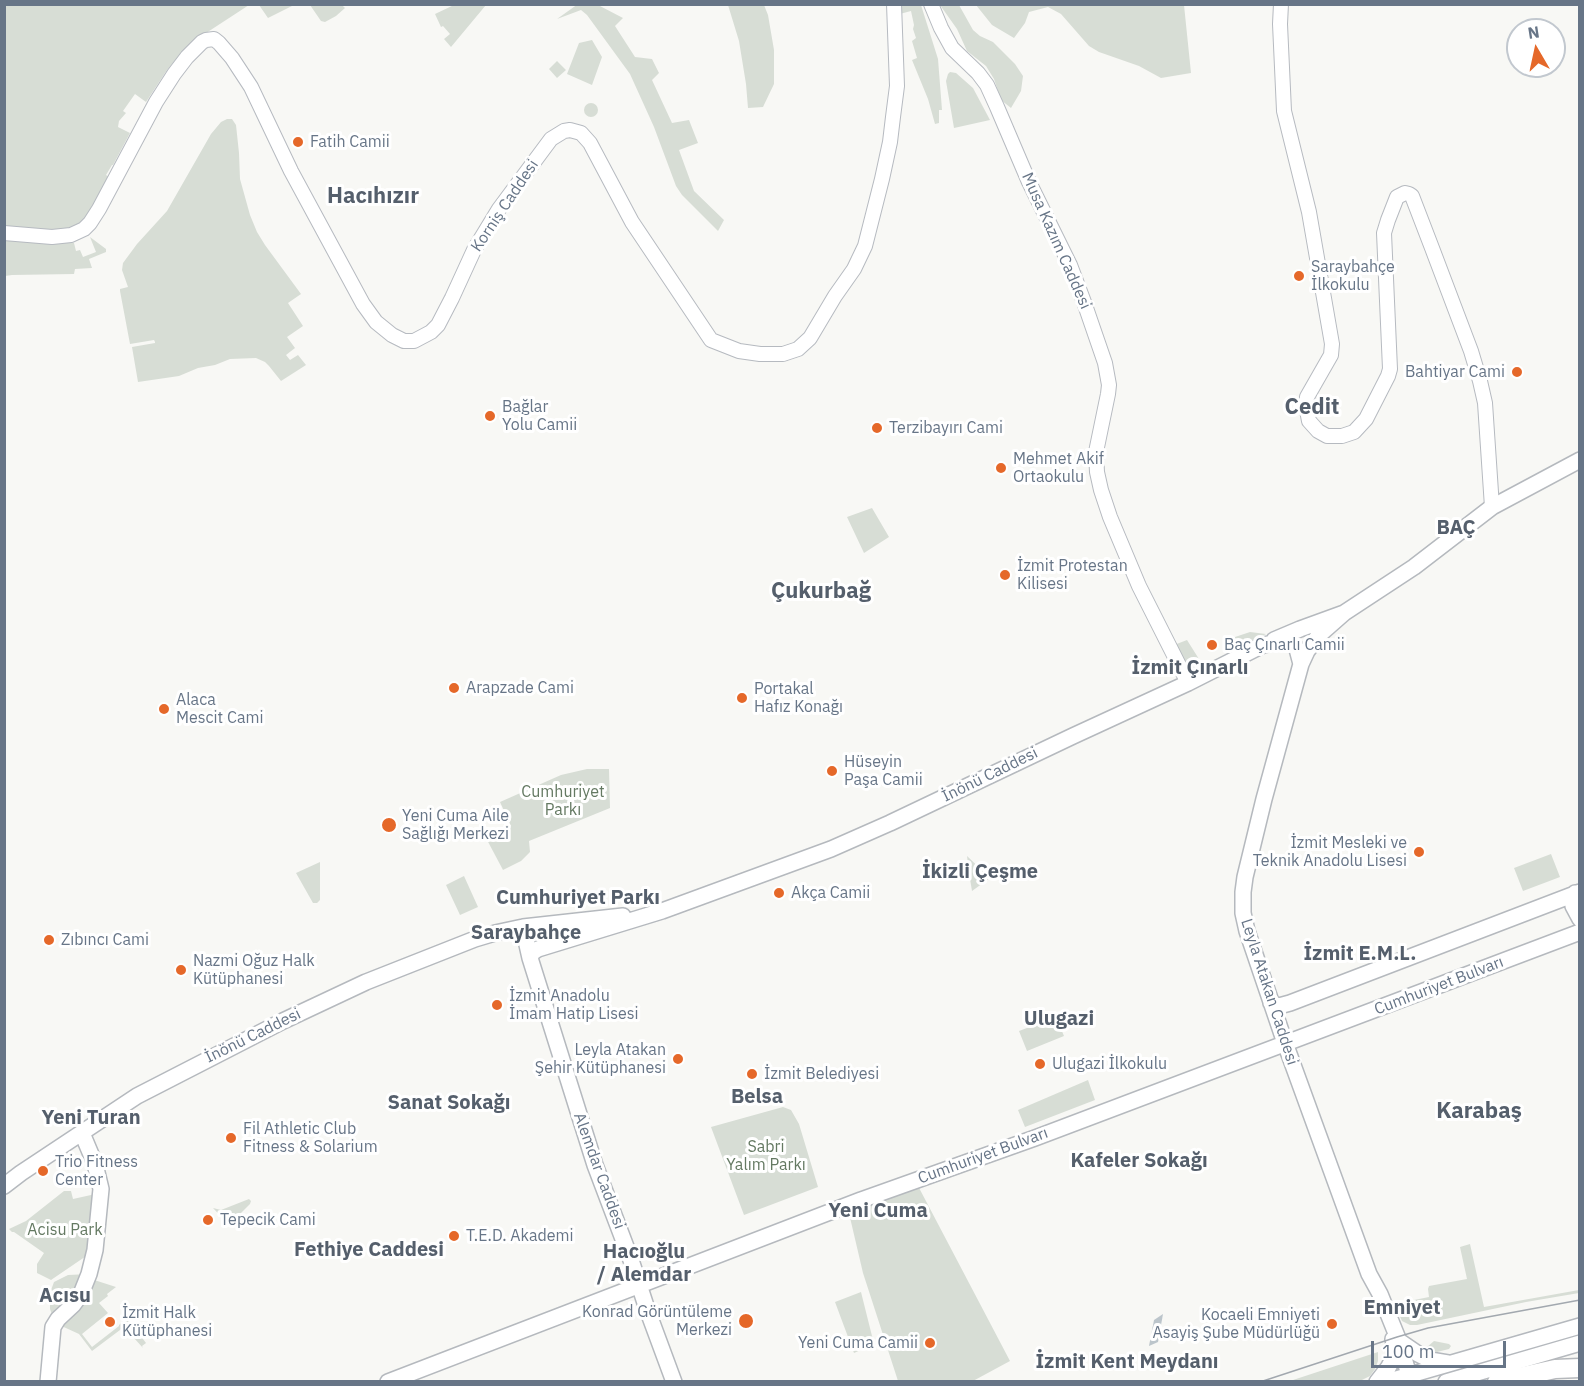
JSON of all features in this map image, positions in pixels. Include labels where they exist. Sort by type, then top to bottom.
[{"type":"highway","points":[[1497,1382],[1555,1369],[1580,1368]]},
{"type":"highway","points":[[1554,1382],[1580,1375]]},
{"type":"main road","name":"Korniş Caddesi","points":[[4,233],[52,237],[71,235],[84,229],[99,209],[156,102],[174,74],[202,42],[214,39],[232,58],[251,87],[291,171],[363,304],[376,322],[392,335],[408,342],[414,341],[431,332],[438,325],[474,250],[499,209],[551,139],[570,130],[581,133],[590,143],[632,222],[711,340],[750,353],[770,355],[790,352],[805,344],[814,333],[861,255],[868,234],[882,179],[897,86],[894,4]]},
{"type":"main road","name":"Musa Kazım Caddesi","points":[[931,4],[952,48],[987,85],[1029,182],[1070,265],[1100,346],[1108,375],[1108,394],[1096,452],[1101,490],[1139,586],[1188,683]]},
{"type":"main road","points":[[1281,4],[1284,111],[1309,212],[1332,344],[1331,354],[1307,397],[1309,421],[1318,432],[1335,437],[1354,432],[1366,419],[1388,376],[1390,369],[1384,233],[1396,197],[1405,193],[1409,194],[1412,196],[1432,248],[1480,381],[1485,403],[1496,505]]},
{"type":"main road","points":[[1263,645],[1344,613],[1414,567],[1496,505],[1580,460]]},
{"type":"main road","name":"Leyla Atakan Caddesi","points":[[1344,613],[1312,643],[1301,664],[1245,877],[1244,920],[1285,1044],[1369,1274],[1380,1294],[1399,1341],[1407,1378]]},
{"type":"main road","name":"İnönü Caddesi","points":[[530,958],[538,949],[662,911],[841,845],[1188,683],[1263,645],[1285,641],[1292,643],[1297,649],[1301,664]]},
{"type":"main road","points":[[1271,1003],[1279,1006],[1290,1003],[1577,893]]},
{"type":"main road","points":[[1577,893],[1573,906],[1580,919]]},
{"type":"main road","name":"İnönü Caddesi","points":[[4,1186],[137,1096],[280,1016],[475,939],[523,927],[551,915],[610,907],[662,911]]},
{"type":"main road","points":[[523,927],[530,958]]},
{"type":"main road","name":"Cumhuriyet Bulvarı","points":[[392,1381],[872,1196],[1035,1138],[1580,932]]},
{"type":"main road","name":"Alemdar Caddesi","points":[[530,958],[595,1165],[674,1382]]},
{"type":"main road","points":[[48,1382],[53,1328],[84,1288],[95,1250],[101,1189],[95,1164],[82,1133]]},
{"type":"main road","points":[[1372,1286],[1395,1349],[1388,1368],[1377,1382]]},
{"type":"main road","points":[[1386,1382],[1407,1378],[1580,1326]]},
{"type":"main road","points":[[1399,1341],[1418,1354],[1450,1364]]},
{"type":"main road","points":[[1446,1382],[1580,1343]]},
{"type":"main road","points":[[1547,1353],[1580,1353]]},
{"type":"green space","points":[[578,4],[598,5],[623,18],[615,26],[635,57],[652,59],[659,73],[652,80],[672,123],[689,120],[698,143],[679,150],[694,191],[724,220],[718,231],[676,186],[654,127],[630,74],[587,15],[581,10],[557,19]]},
{"type":"green space","points":[[4,5],[249,5],[200,37],[177,58],[146,102],[135,94],[123,111],[126,113],[119,121],[118,127],[130,133],[106,175],[109,177],[84,220],[76,227],[51,231],[5,226]]},
{"type":"green space","points":[[259,5],[294,5],[268,18]]},
{"type":"green space","points":[[310,5],[342,5],[345,8],[325,22],[321,21]]},
{"type":"green space","points":[[454,5],[486,5],[451,47],[444,39],[450,34],[443,26],[441,27],[435,14]]},
{"type":"green space","points":[[728,5],[764,5],[768,15],[774,50],[774,84],[763,107],[748,108],[739,41]]},
{"type":"green space","points":[[897,5],[921,5],[938,59],[942,110],[939,110],[939,123],[935,124],[928,99],[912,60],[917,58],[912,41],[916,38],[911,11],[896,15]]},
{"type":"green space","points":[[940,5],[959,5],[973,30],[993,42],[1015,64],[1023,76],[1021,91],[1011,108],[1001,100],[994,79],[986,66],[967,51],[957,29]]},
{"type":"green space","points":[[976,5],[1184,5],[1191,73],[1161,78],[1139,66],[1099,52],[1089,46],[1061,14],[1048,7],[1029,12],[1025,23],[1014,38],[992,25]]},
{"type":"green space","points":[[592,40],[602,57],[592,85],[567,74],[579,43]]},
{"type":"green space","points":[[557,61],[566,70],[557,78],[549,69]]},
{"type":"green space","points":[[950,72],[956,73],[973,88],[990,120],[954,128],[946,81]]},
{"type":"green space","points":[[591,103],[596,105],[598,110],[596,115],[591,117],[586,115],[584,110],[586,105]]},
{"type":"green space","points":[[232,119],[236,125],[240,179],[257,232],[301,294],[288,303],[303,326],[287,337],[295,348],[286,355],[290,360],[298,355],[306,365],[281,381],[265,362],[256,358],[230,359],[179,376],[138,382],[132,347],[155,342],[154,340],[130,344],[120,291],[128,287],[122,270],[123,263],[167,211],[211,134],[221,122]]},
{"type":"green space","points":[[90,237],[106,249],[106,252],[89,259],[92,268],[75,269],[74,274],[5,276],[4,240],[74,243],[76,251],[80,250],[83,257],[96,252]]},
{"type":"green space","points":[[872,508],[889,537],[864,553],[847,517]]},
{"type":"green space","points":[[1250,632],[1266,634],[1236,649],[1235,637]]},
{"type":"green space","points":[[1187,640],[1204,667],[1189,674],[1174,645]]},
{"type":"green space","name":"Cumhuriyet Parkı","points":[[587,769],[609,769],[610,808],[529,841],[530,852],[521,861],[503,870],[486,838],[511,826],[500,802],[561,775]]},
{"type":"green space","points":[[1551,854],[1560,877],[1523,891],[1514,868]]},
{"type":"green space","points":[[967,856],[990,878],[972,891],[970,879]]},
{"type":"green space","points":[[320,862],[320,900],[313,903],[296,873]]},
{"type":"green space","points":[[464,876],[478,907],[460,915],[446,885]]},
{"type":"green space","points":[[1056,1017],[1064,1036],[1027,1051],[1019,1031]]},
{"type":"green space","points":[[1088,1080],[1095,1100],[1025,1127],[1018,1110]]},
{"type":"green space","name":"Sabri Yalım Parkı","points":[[783,1107],[791,1110],[799,1124],[818,1187],[744,1215],[711,1127]]},
{"type":"green space","points":[[917,1184],[1010,1361],[973,1381],[898,1381],[863,1273],[848,1209]]},
{"type":"green space","name":"Acisu Park","points":[[101,1189],[95,1250],[51,1280],[37,1273],[37,1264],[44,1253],[9,1229],[26,1221],[64,1191],[71,1191],[73,1199],[91,1195]]},
{"type":"green space","points":[[249,1199],[250,1204],[229,1225],[213,1208],[221,1210]]},
{"type":"green space","points":[[1470,1244],[1484,1307],[1579,1290],[1579,1293],[1417,1325],[1410,1325],[1402,1321],[1394,1304],[1429,1297],[1429,1286],[1467,1279],[1460,1247]]},
{"type":"green space","points":[[89,1274],[88,1278],[116,1287],[99,1303],[108,1313],[82,1334],[92,1347],[126,1318],[141,1334],[146,1343],[142,1346],[143,1348],[124,1327],[92,1351],[79,1334],[55,1323],[50,1309],[50,1293],[54,1282],[68,1275]]},
{"type":"green space","points":[[861,1292],[874,1344],[854,1353],[835,1302]]},
{"type":"green space","points":[[1434,1341],[1451,1346],[1449,1349],[1437,1352],[1426,1348]]},
{"type":"green space","points":[[1378,1352],[1375,1369],[1370,1376],[1360,1381],[1290,1381]]},
{"type":"shaded area","points":[[1163,1314],[1158,1342],[1149,1346],[1154,1320]]},
{"type":"tram line","points":[[1260,1382],[1428,1328],[1580,1300]]},
{"type":"place","name":"Fatih Camii","points":[[298,142]]},
{"type":"place","name":"Saraybahçe İlkokulu","points":[[1299,276]]},
{"type":"place","name":"Bahtiyar Cami","points":[[1517,372]]},
{"type":"place","name":"Bağlar Yolu Camii","points":[[490,416]]},
{"type":"place","name":"Terzibayırı Cami","points":[[877,428]]},
{"type":"place","name":"Mehmet Akif Ortaokulu","points":[[1001,468]]},
{"type":"place","name":"İzmit Protestan Kilisesi","points":[[1005,575]]},
{"type":"place","name":"Baç Çınarlı Camii","points":[[1212,645]]},
{"type":"place","name":"Arapzade Cami","points":[[454,688]]},
{"type":"place","name":"Portakal Hafız Konağı","points":[[742,698]]},
{"type":"place","name":"Alaca Mescit Cami","points":[[164,709]]},
{"type":"place","name":"Hüseyin Paşa Camii","points":[[832,771]]},
{"type":"place","name":"Yeni Cuma Aile Sağlığı Merkezi","points":[[389,825]]},
{"type":"place","name":"İzmit Mesleki ve Teknik Anadolu Lisesi","points":[[1419,852]]},
{"type":"place","name":"Akça Camii","points":[[779,893]]},
{"type":"place","name":"Zıbıncı Cami","points":[[49,940]]},
{"type":"place","name":"Nazmi Oğuz Halk Kütüphanesi","points":[[181,970]]},
{"type":"place","name":"İzmit Anadolu İmam Hatip Lisesi","points":[[497,1005]]},
{"type":"place","name":"Leyla Atakan Şehir Kütüphanesi","points":[[678,1059]]},
{"type":"place","name":"Ulugazi İlkokulu","points":[[1040,1064]]},
{"type":"place","name":"İzmit Belediyesi","points":[[752,1074]]},
{"type":"place","name":"Fil Athletic Club Fitness & Solarium","points":[[231,1138]]},
{"type":"place","name":"Trio Fitness Center","points":[[43,1171]]},
{"type":"place","name":"Tepecik Cami","points":[[208,1220]]},
{"type":"place","name":"T.E.D. Akademi","points":[[454,1236]]},
{"type":"place","name":"Konrad Görüntüleme Merkezi","points":[[746,1321]]},
{"type":"place","name":"İzmit Halk Kütüphanesi","points":[[110,1322]]},
{"type":"place","name":"Kocaeli Emniyeti Asayiş Şube Müdürlüğü","points":[[1332,1324]]},
{"type":"place","name":"Yeni Cuma Camii","points":[[930,1343]]},
{"type":"district","name":"Hacıhızır","points":[[373,197]]},
{"type":"district","name":"Cedit","points":[[1312,408]]},
{"type":"district","name":"BAÇ","points":[[1456,528]]},
{"type":"district","name":"Çukurbağ","points":[[821,592]]},
{"type":"district","name":"İzmit Çınarlı","points":[[1190,668]]},
{"type":"district","name":"İkizli Çeşme","points":[[980,872]]},
{"type":"district","name":"Cumhuriyet Parkı","points":[[578,898]]},
{"type":"district","name":"Saraybahçe","points":[[526,933]]},
{"type":"district","name":"İzmit E.M.L.","points":[[1360,954]]},
{"type":"district","name":"Ulugazi","points":[[1059,1019]]},
{"type":"district","name":"Belsa","points":[[757,1097]]},
{"type":"district","name":"Sanat Sokağı","points":[[449,1103]]},
{"type":"district","name":"Karabaş","points":[[1479,1112]]},
{"type":"district","name":"Yeni Turan","points":[[91,1118]]},
{"type":"district","name":"Kafeler Sokağı","points":[[1139,1161]]},
{"type":"district","name":"Yeni Cuma","points":[[878,1211]]},
{"type":"district","name":"Fethiye Caddesi","points":[[369,1250]]},
{"type":"district","name":"Hacıoğlu / Alemdar","points":[[644,1264]]},
{"type":"district","name":"Acısu","points":[[65,1296]]},
{"type":"district","name":"Emniyet","points":[[1402,1308]]},
{"type":"district","name":"İzmit Kent Meydanı","points":[[1127,1362]]}]
